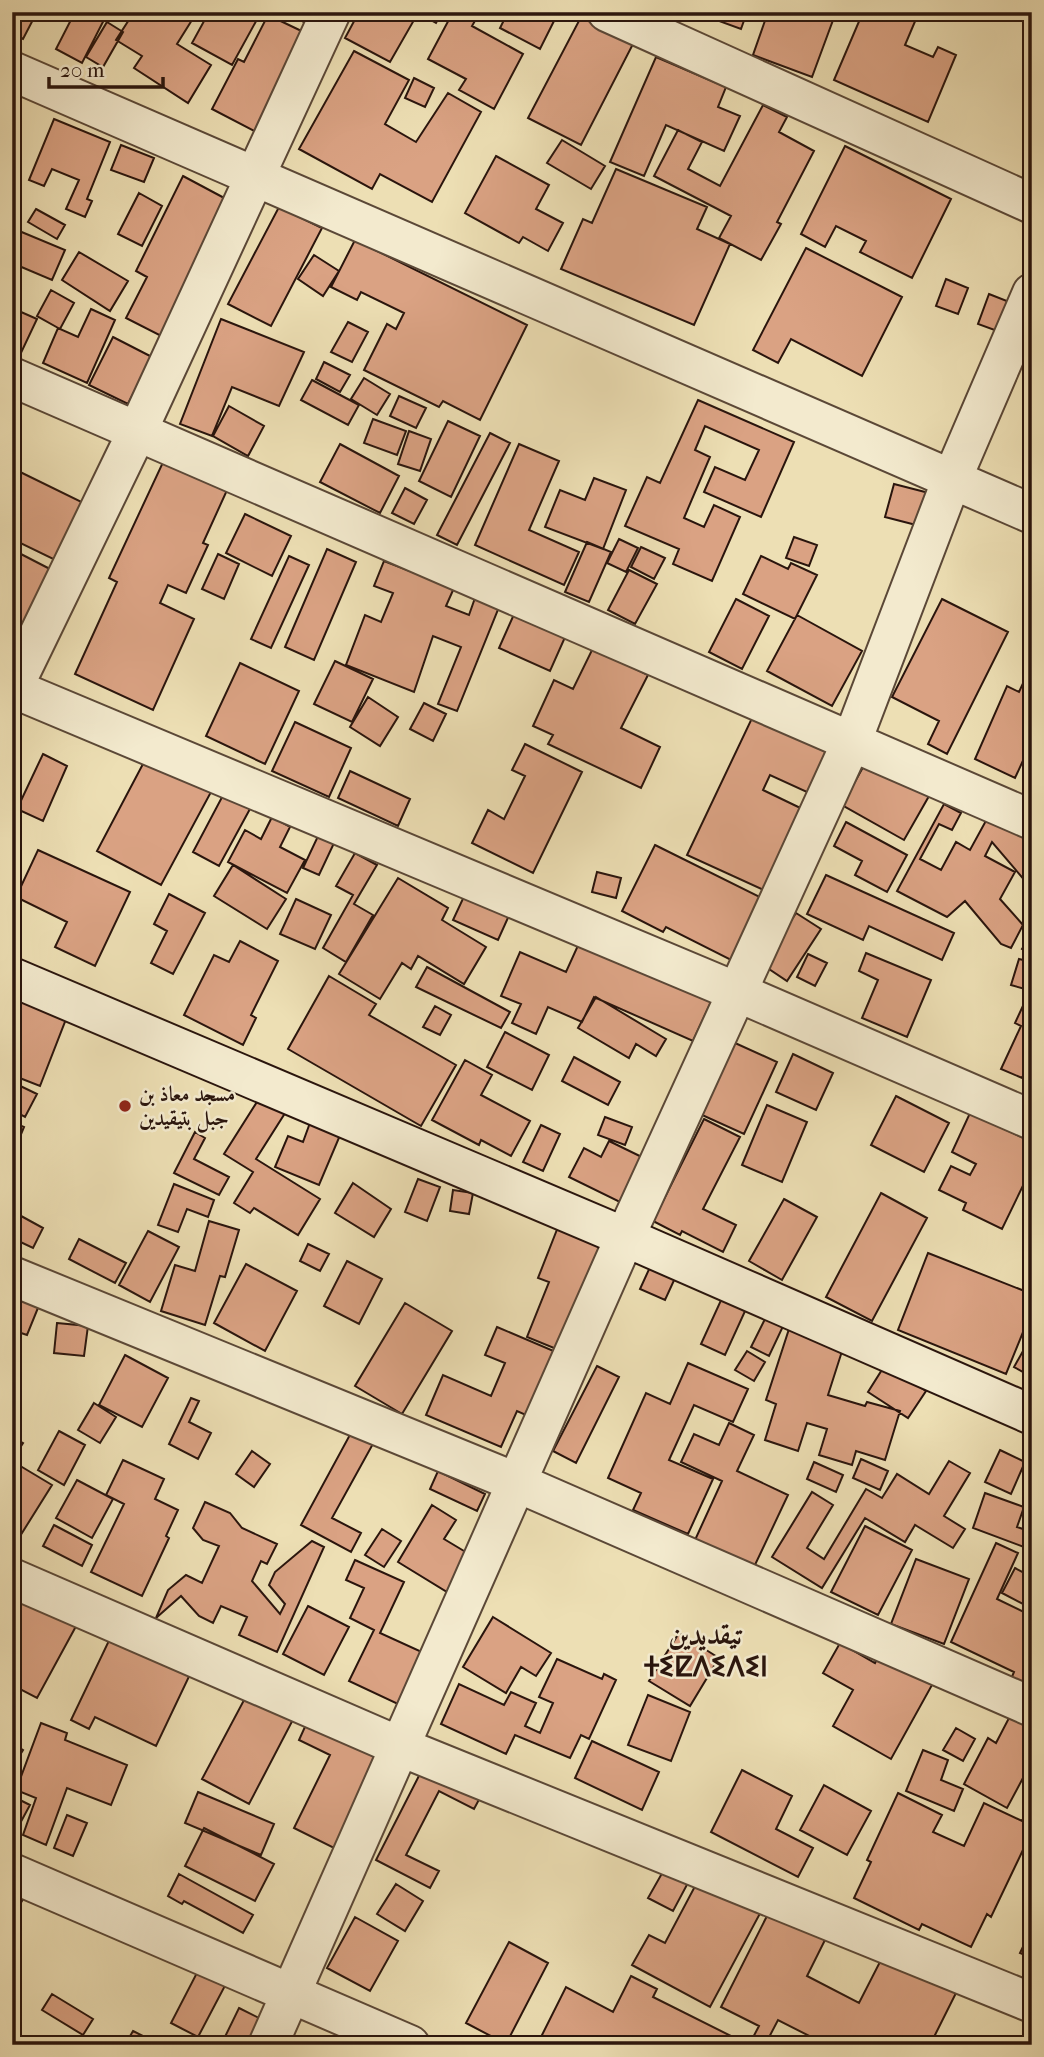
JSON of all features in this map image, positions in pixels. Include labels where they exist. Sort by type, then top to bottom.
[{"type":"street","points":[[331,12],[137,432],[12,689],[737,992],[1032,1119]]},
{"type":"street","points":[[607,12],[1032,204]]},
{"type":"street","points":[[12,71],[1032,514]]},
{"type":"street","points":[[268,2045],[625,1237],[852,741],[952,479],[1032,293]]},
{"type":"street","points":[[12,377],[1032,820]]},
{"type":"street","points":[[12,976],[625,1237],[1032,1415]]},
{"type":"street","points":[[12,1276],[518,1483],[1032,1707]]},
{"type":"street","points":[[12,1578],[401,1747],[1032,2003]]},
{"type":"street","points":[[12,1873],[410,2045]]},
{"type":"building","points":[[12,12],[37,12],[23,39],[12,34]]},
{"type":"building","points":[[75,12],[108,12],[82,63],[56,49]]},
{"type":"building","points":[[134,12],[197,12],[177,44],[211,65],[188,103],[134,68],[142,56],[116,40]]},
{"type":"building","points":[[209,12],[260,14],[232,65],[192,43]]},
{"type":"building","points":[[285,12],[311,12],[306,23]]},
{"type":"building","points":[[359,12],[442,12],[436,23],[418,13],[390,62],[345,38]]},
{"type":"building","points":[[453,12],[480,12],[472,26],[523,54],[494,109],[459,90],[466,79],[428,59]]},
{"type":"building","points":[[508,12],[553,12],[557,15],[540,49],[500,28]]},
{"type":"building","points":[[710,12],[747,12],[741,29],[708,17]]},
{"type":"building","points":[[768,12],[836,12],[812,77],[753,55]]},
{"type":"building","points":[[863,12],[919,12],[905,45],[933,57],[938,47],[956,55],[928,122],[834,80]]},
{"type":"building","points":[[268,15],[312,36],[262,135],[212,109],[238,59],[244,62]]},
{"type":"building","points":[[581,17],[633,44],[581,145],[528,118]]},
{"type":"building","points":[[107,22],[123,32],[103,67],[86,57]]},
{"type":"building","points":[[354,51],[409,80],[385,124],[416,142],[448,93],[481,112],[432,202],[380,174],[372,189],[299,149]]},
{"type":"building","points":[[656,57],[726,87],[718,107],[740,116],[724,151],[666,125],[644,176],[610,162]]},
{"type":"building","points":[[414,78],[434,88],[425,107],[405,98]]},
{"type":"building","points":[[763,105],[787,117],[779,132],[814,151],[777,222],[781,224],[761,260],[719,238],[731,216],[654,176],[678,130],[702,142],[688,169],[720,186]]},
{"type":"building","points":[[54,119],[110,142],[87,199],[92,201],[85,217],[66,209],[79,180],[52,169],[44,186],[29,180]]},
{"type":"building","points":[[562,140],[605,166],[591,189],[547,163]]},
{"type":"building","points":[[121,145],[154,158],[144,182],[111,170]]},
{"type":"building","points":[[845,146],[951,199],[912,278],[860,252],[866,241],[836,226],[825,247],[801,234]]},
{"type":"building","points":[[496,156],[549,185],[536,209],[563,223],[548,251],[523,237],[519,243],[465,213]]},
{"type":"building","points":[[616,169],[707,207],[697,229],[730,244],[694,325],[561,269],[583,219],[592,223]]},
{"type":"building","points":[[183,176],[243,208],[169,340],[126,318],[147,277],[136,271]]},
{"type":"building","points":[[139,193],[162,206],[142,246],[118,234]]},
{"type":"building","points":[[279,207],[322,228],[271,326],[228,304]]},
{"type":"building","points":[[36,209],[65,225],[57,239],[28,222]]},
{"type":"building","points":[[12,228],[65,250],[52,280],[12,263]]},
{"type":"building","points":[[355,240],[527,325],[480,420],[443,401],[439,407],[364,370],[387,324],[396,329],[404,313],[361,292],[357,300],[331,287]]},
{"type":"building","points":[[806,248],[902,297],[862,376],[791,339],[778,363],[753,350]]},
{"type":"building","points":[[79,252],[128,281],[110,311],[62,280]]},
{"type":"building","points":[[314,255],[339,271],[323,296],[298,279]]},
{"type":"building","points":[[946,279],[968,288],[958,314],[936,306]]},
{"type":"building","points":[[51,290],[74,303],[60,329],[37,316]]},
{"type":"building","points":[[989,294],[1012,303],[1000,332],[978,324]]},
{"type":"building","points":[[12,308],[37,319],[20,355],[12,351]]},
{"type":"building","points":[[91,309],[115,320],[87,383],[43,363],[58,328],[78,337]]},
{"type":"building","points":[[221,319],[304,352],[279,406],[232,387],[212,436],[180,424]]},
{"type":"building","points":[[348,322],[368,332],[352,362],[331,352]]},
{"type":"building","points":[[113,337],[152,357],[128,404],[89,385]]},
{"type":"building","points":[[324,362],[350,375],[340,392],[316,379]]},
{"type":"building","points":[[364,378],[390,394],[377,415],[351,399]]},
{"type":"building","points":[[312,380],[359,405],[348,425],[301,400]]},
{"type":"building","points":[[399,396],[426,408],[416,428],[390,416]]},
{"type":"building","points":[[698,400],[794,442],[761,517],[704,492],[715,467],[745,480],[759,450],[705,426],[695,450],[710,457],[684,518],[704,527],[714,505],[740,517],[712,581],[673,564],[679,549],[625,526],[647,477],[660,483]]},
{"type":"building","points":[[229,406],[264,426],[248,456],[213,436]]},
{"type":"building","points":[[373,419],[406,431],[397,455],[364,443]]},
{"type":"building","points":[[448,421],[480,436],[451,497],[419,481]]},
{"type":"building","points":[[409,431],[431,439],[420,471],[398,464]]},
{"type":"building","points":[[490,433],[510,443],[457,545],[437,535]]},
{"type":"building","points":[[340,444],[399,476],[380,513],[320,482]]},
{"type":"building","points":[[519,444],[559,461],[529,530],[579,552],[564,585],[475,545]]},
{"type":"building","points":[[165,458],[228,488],[203,543],[208,545],[186,593],[168,585],[160,603],[194,619],[153,710],[75,674],[117,582],[109,578]]},
{"type":"building","points":[[12,468],[108,515],[80,572],[12,539],[16,519],[12,517]]},
{"type":"building","points":[[594,478],[626,490],[603,549],[545,527],[560,490],[585,500]]},
{"type":"building","points":[[894,484],[929,493],[920,526],[885,517]]},
{"type":"building","points":[[405,488],[427,500],[414,524],[392,513]]},
{"type":"building","points":[[245,514],[291,536],[272,576],[226,553]]},
{"type":"building","points":[[794,537],[817,545],[809,566],[786,558]]},
{"type":"building","points":[[619,539],[638,548],[626,572],[607,563]]},
{"type":"building","points":[[587,542],[611,552],[589,602],[565,592]]},
{"type":"building","points":[[641,547],[665,558],[654,579],[631,567]]},
{"type":"building","points":[[327,549],[356,562],[314,660],[285,647]]},
{"type":"building","points":[[17,552],[81,585],[41,660],[12,645],[12,560]]},
{"type":"building","points":[[218,554],[239,564],[224,599],[202,589]]},
{"type":"building","points":[[289,556],[309,565],[271,648],[251,639]]},
{"type":"building","points":[[761,556],[788,569],[791,563],[817,575],[795,619],[743,594]]},
{"type":"building","points":[[384,561],[454,588],[446,606],[469,615],[475,598],[499,607],[457,711],[438,704],[461,647],[433,636],[414,692],[346,665],[365,615],[381,622],[393,593],[374,586]]},
{"type":"building","points":[[629,570],[657,584],[635,624],[608,610]]},
{"type":"building","points":[[736,599],[769,616],[742,669],[709,652]]},
{"type":"building","points":[[942,599],[1008,632],[947,754],[928,744],[939,721],[892,697]]},
{"type":"building","points":[[515,612],[566,635],[550,671],[499,648]]},
{"type":"building","points":[[797,615],[862,651],[832,706],[767,671]]},
{"type":"building","points":[[593,648],[648,675],[621,728],[660,747],[641,788],[548,744],[553,735],[533,726],[554,680],[573,689]]},
{"type":"building","points":[[335,661],[373,679],[352,722],[314,704]]},
{"type":"building","points":[[240,663],[299,691],[265,764],[206,736]]},
{"type":"building","points":[[1032,664],[1032,741],[1015,778],[975,759],[1007,686],[1019,692]]},
{"type":"building","points":[[368,697],[398,717],[380,746],[350,727]]},
{"type":"building","points":[[424,703],[446,714],[433,741],[410,729]]},
{"type":"building","points":[[753,716],[839,757],[820,798],[770,775],[763,790],[815,815],[777,896],[687,855]]},
{"type":"building","points":[[295,722],[351,748],[329,797],[272,771]]},
{"type":"building","points":[[525,744],[582,772],[533,873],[472,843],[488,810],[504,819],[525,776],[512,770]]},
{"type":"building","points":[[153,745],[218,779],[161,885],[97,851]]},
{"type":"building","points":[[43,754],[67,766],[43,821],[17,809]]},
{"type":"building","points":[[867,760],[929,796],[904,840],[842,805]]},
{"type":"building","points":[[350,771],[410,799],[398,826],[338,798]]},
{"type":"building","points":[[230,782],[257,796],[219,866],[193,852]]},
{"type":"building","points":[[944,804],[961,813],[952,830],[939,824],[920,859],[941,870],[956,842],[970,850],[988,817],[1032,837],[1032,889],[992,842],[985,856],[1015,872],[1000,899],[1023,925],[1011,948],[1001,944],[965,901],[947,917],[897,891]]},
{"type":"building","points":[[272,817],[290,827],[280,847],[305,860],[287,893],[228,862],[245,830],[261,839]]},
{"type":"building","points":[[846,822],[907,855],[887,892],[855,875],[862,861],[834,846]]},
{"type":"building","points":[[319,834],[335,841],[319,875],[303,868]]},
{"type":"building","points":[[655,845],[768,901],[737,963],[666,927],[663,932],[622,911]]},
{"type":"building","points":[[38,850],[130,892],[95,966],[55,947],[67,922],[16,897]]},
{"type":"building","points":[[355,853],[377,865],[354,904],[373,915],[346,962],[323,948],[353,895],[336,886]]},
{"type":"building","points":[[233,865],[286,899],[267,929],[214,896]]},
{"type":"building","points":[[597,872],[621,878],[616,898],[592,892]]},
{"type":"building","points":[[826,875],[954,933],[942,960],[869,926],[863,940],[807,914]]},
{"type":"building","points":[[398,878],[448,908],[442,920],[486,947],[464,984],[418,956],[411,969],[402,963],[380,999],[339,974]]},
{"type":"building","points":[[467,890],[511,911],[498,940],[453,920]]},
{"type":"building","points":[[169,894],[205,913],[173,974],[151,963],[167,931],[154,924]]},
{"type":"building","points":[[296,899],[331,915],[315,949],[280,934]]},
{"type":"building","points":[[796,913],[821,929],[787,981],[763,965]]},
{"type":"building","points":[[1032,934],[1032,955],[1022,949]]},
{"type":"building","points":[[240,941],[278,961],[251,1015],[256,1018],[243,1045],[184,1015],[214,955],[229,962]]},
{"type":"building","points":[[580,941],[712,1000],[693,1041],[594,997],[582,1022],[548,1007],[536,1034],[512,1023],[521,1004],[501,996],[520,952],[566,972]]},
{"type":"building","points":[[866,953],[931,980],[907,1037],[862,1018],[878,980],[859,971]]},
{"type":"building","points":[[808,954],[827,963],[815,986],[797,977]]},
{"type":"building","points":[[1019,959],[1032,962],[1032,991],[1011,985]]},
{"type":"building","points":[[427,967],[510,1012],[501,1028],[416,987]]},
{"type":"building","points":[[329,976],[376,1004],[369,1015],[456,1065],[421,1126],[288,1049]]},
{"type":"building","points":[[12,993],[68,1014],[40,1086],[12,1075]]},
{"type":"building","points":[[1028,995],[1032,996],[1032,1057],[1022,1078],[1001,1069],[1021,1026],[1015,1023]]},
{"type":"building","points":[[596,997],[666,1039],[656,1056],[636,1044],[629,1058],[578,1028]]},
{"type":"building","points":[[435,1006],[451,1015],[440,1035],[423,1027]]},
{"type":"building","points":[[505,1032],[549,1055],[532,1090],[487,1067]]},
{"type":"building","points":[[724,1038],[777,1062],[744,1134],[691,1110]]},
{"type":"building","points":[[793,1054],[833,1073],[816,1110],[776,1092]]},
{"type":"building","points":[[574,1057],[620,1082],[608,1105],[562,1081]]},
{"type":"building","points":[[465,1060],[492,1075],[481,1095],[530,1121],[511,1156],[481,1140],[479,1145],[432,1120]]},
{"type":"building","points":[[12,1082],[37,1094],[25,1117],[12,1110]]},
{"type":"building","points":[[262,1094],[287,1110],[256,1159],[320,1199],[298,1235],[254,1208],[250,1213],[234,1203],[253,1172],[224,1154]]},
{"type":"building","points":[[896,1096],[949,1123],[924,1172],[871,1145]]},
{"type":"building","points":[[767,1105],[807,1122],[782,1182],[742,1165]]},
{"type":"building","points":[[970,1113],[1032,1142],[1032,1167],[1002,1229],[963,1210],[966,1203],[939,1190],[951,1166],[970,1175],[976,1164],[952,1152]]},
{"type":"building","points":[[605,1117],[632,1127],[625,1145],[598,1135]]},
{"type":"building","points":[[704,1119],[740,1137],[703,1209],[736,1225],[723,1252],[682,1231],[680,1235],[653,1221]]},
{"type":"building","points":[[311,1120],[341,1133],[319,1185],[275,1167],[288,1136],[303,1142]]},
{"type":"building","points":[[12,1122],[24,1127],[12,1156]]},
{"type":"building","points":[[541,1125],[560,1134],[543,1171],[523,1162]]},
{"type":"building","points":[[195,1132],[205,1138],[194,1159],[229,1177],[219,1195],[174,1173]]},
{"type":"building","points":[[609,1141],[650,1161],[628,1206],[569,1177],[584,1148],[601,1157]]},
{"type":"building","points":[[418,1179],[440,1187],[427,1221],[405,1212]]},
{"type":"building","points":[[353,1183],[391,1209],[374,1237],[335,1213]]},
{"type":"building","points":[[174,1184],[214,1200],[208,1217],[187,1209],[178,1232],[158,1225]]},
{"type":"building","points":[[453,1190],[473,1193],[469,1214],[450,1211]]},
{"type":"building","points":[[881,1193],[927,1218],[872,1321],[826,1297]]},
{"type":"building","points":[[784,1199],[817,1217],[782,1280],[749,1261]]},
{"type":"building","points":[[12,1211],[43,1228],[33,1248],[12,1238]]},
{"type":"building","points":[[209,1221],[239,1230],[225,1277],[220,1276],[205,1325],[161,1311],[175,1265],[195,1271]]},
{"type":"building","points":[[558,1227],[613,1250],[571,1355],[527,1337],[549,1282],[538,1278]]},
{"type":"building","points":[[148,1231],[179,1247],[150,1302],[119,1285]]},
{"type":"building","points":[[79,1239],[126,1263],[115,1283],[69,1259]]},
{"type":"building","points":[[308,1244],[329,1254],[320,1271],[300,1261]]},
{"type":"building","points":[[928,1253],[1032,1294],[1032,1310],[1006,1374],[898,1330]]},
{"type":"building","points":[[347,1261],[382,1279],[359,1324],[324,1306]]},
{"type":"building","points":[[246,1264],[297,1291],[265,1351],[214,1323]]},
{"type":"building","points":[[651,1265],[676,1276],[665,1300],[640,1289]]},
{"type":"building","points":[[22,1290],[42,1298],[27,1335],[12,1330],[12,1315]]},
{"type":"building","points":[[722,1298],[746,1309],[725,1355],[701,1344]]},
{"type":"building","points":[[405,1303],[452,1331],[402,1414],[355,1386]]},
{"type":"building","points":[[769,1311],[786,1320],[769,1356],[751,1347]]},
{"type":"building","points":[[57,1323],[88,1326],[84,1356],[54,1353]]},
{"type":"building","points":[[497,1327],[563,1355],[535,1419],[517,1411],[501,1447],[426,1415],[443,1375],[491,1396],[505,1363],[485,1355]]},
{"type":"building","points":[[789,1329],[844,1345],[828,1395],[865,1406],[867,1402],[900,1411],[885,1460],[856,1451],[852,1465],[819,1455],[827,1429],[807,1423],[798,1451],[765,1440],[776,1404],[766,1400]]},
{"type":"building","points":[[1032,1335],[1032,1377],[1014,1367]]},
{"type":"building","points":[[747,1351],[765,1362],[754,1381],[735,1370]]},
{"type":"building","points":[[125,1355],[168,1378],[142,1427],[99,1405]]},
{"type":"building","points":[[688,1363],[748,1389],[733,1422],[694,1405],[669,1460],[713,1479],[688,1534],[633,1510],[641,1493],[608,1478],[646,1393],[670,1404]]},
{"type":"building","points":[[885,1365],[926,1391],[908,1418],[868,1392]]},
{"type":"building","points":[[597,1366],[619,1377],[576,1463],[553,1451]]},
{"type":"building","points":[[191,1398],[199,1401],[189,1422],[211,1433],[198,1459],[169,1444]]},
{"type":"building","points":[[94,1403],[116,1417],[100,1443],[78,1430]]},
{"type":"building","points":[[729,1423],[754,1435],[737,1471],[788,1495],[754,1567],[695,1540],[722,1481],[681,1462],[694,1434],[719,1445]]},
{"type":"building","points":[[59,1431],[85,1445],[64,1485],[38,1470]]},
{"type":"building","points":[[352,1431],[374,1442],[332,1518],[361,1533],[351,1552],[301,1525]]},
{"type":"building","points":[[12,1437],[23,1443],[12,1460]]},
{"type":"building","points":[[1000,1450],[1025,1462],[1011,1494],[985,1482]]},
{"type":"building","points":[[252,1451],[270,1464],[254,1487],[236,1474]]},
{"type":"building","points":[[861,1459],[888,1471],[880,1490],[853,1478]]},
{"type":"building","points":[[123,1460],[164,1479],[155,1499],[178,1510],[166,1536],[169,1538],[142,1596],[91,1572],[124,1504],[106,1495]]},
{"type":"building","points":[[12,1461],[52,1485],[17,1541],[12,1539]]},
{"type":"building","points":[[949,1461],[970,1473],[944,1516],[965,1529],[953,1548],[915,1525],[905,1542],[865,1518],[822,1588],[772,1557],[812,1492],[833,1505],[807,1548],[824,1559],[866,1489],[882,1498],[897,1474],[929,1494]]},
{"type":"building","points":[[814,1462],[843,1475],[836,1492],[807,1479]]},
{"type":"building","points":[[438,1471],[485,1494],[477,1511],[430,1489]]},
{"type":"building","points":[[77,1480],[113,1499],[92,1538],[56,1518]]},
{"type":"building","points":[[985,1493],[1024,1507],[1017,1527],[1032,1532],[1032,1550],[973,1528]]},
{"type":"building","points":[[205,1502],[230,1513],[242,1528],[277,1544],[267,1564],[261,1561],[252,1581],[280,1614],[285,1604],[269,1585],[275,1572],[312,1541],[324,1547],[277,1652],[239,1635],[247,1617],[221,1606],[213,1623],[199,1616],[181,1596],[156,1618],[168,1590],[186,1575],[202,1583],[219,1546],[203,1540],[193,1528]]},
{"type":"building","points":[[432,1505],[456,1520],[444,1539],[474,1557],[452,1595],[398,1562]]},
{"type":"building","points":[[54,1525],[92,1545],[82,1566],[43,1546]]},
{"type":"building","points":[[865,1526],[912,1550],[878,1615],[831,1592]]},
{"type":"building","points":[[382,1529],[401,1541],[384,1567],[365,1555]]},
{"type":"building","points":[[996,1543],[1018,1553],[997,1599],[1032,1616],[1027,1635],[1032,1637],[1032,1688],[1011,1679],[1014,1672],[951,1642]]},
{"type":"building","points":[[916,1559],[969,1579],[944,1644],[891,1624]]},
{"type":"building","points":[[355,1560],[404,1582],[380,1633],[424,1653],[400,1705],[349,1681],[374,1630],[350,1618],[364,1588],[346,1580]]},
{"type":"building","points":[[1015,1568],[1032,1577],[1032,1588],[1023,1604],[1002,1593]]},
{"type":"building","points":[[19,1597],[81,1617],[37,1698],[12,1685],[12,1610]]},
{"type":"building","points":[[308,1606],[349,1627],[324,1675],[283,1654]]},
{"type":"building","points":[[493,1617],[551,1653],[536,1676],[521,1667],[506,1693],[463,1667]]},
{"type":"building","points":[[115,1628],[194,1666],[156,1746],[95,1717],[89,1729],[71,1720]]},
{"type":"building","points":[[679,1633],[719,1658],[690,1706],[649,1681]]},
{"type":"building","points":[[840,1643],[875,1663],[879,1655],[932,1685],[891,1759],[833,1726],[853,1690],[823,1673]]},
{"type":"building","points":[[557,1659],[602,1679],[604,1674],[616,1680],[589,1739],[581,1735],[570,1758],[515,1735],[506,1754],[441,1724],[459,1684],[504,1705],[511,1692],[536,1703],[525,1726],[540,1733],[553,1703],[539,1697]]},
{"type":"building","points":[[252,1685],[298,1710],[249,1804],[202,1779]]},
{"type":"building","points":[[648,1695],[690,1712],[671,1761],[628,1745]]},
{"type":"building","points":[[313,1709],[389,1747],[342,1852],[294,1828],[330,1755],[299,1740]]},
{"type":"building","points":[[1010,1716],[1032,1728],[1032,1761],[1007,1808],[964,1784],[988,1738],[996,1743]]},
{"type":"building","points":[[41,1723],[67,1733],[65,1740],[127,1765],[111,1805],[67,1788],[46,1845],[23,1835],[36,1798],[16,1790]]},
{"type":"building","points":[[956,1728],[975,1739],[963,1761],[943,1750]]},
{"type":"building","points":[[592,1741],[659,1772],[642,1810],[575,1778]]},
{"type":"building","points":[[12,1743],[23,1750],[12,1768]]},
{"type":"building","points":[[923,1750],[948,1760],[941,1780],[963,1789],[954,1811],[906,1791]]},
{"type":"building","points":[[425,1764],[482,1794],[474,1809],[439,1791],[406,1855],[439,1871],[430,1888],[376,1860]]},
{"type":"building","points":[[742,1770],[792,1796],[776,1829],[813,1848],[798,1877],[711,1832]]},
{"type":"building","points":[[824,1785],[871,1811],[847,1855],[800,1830]]},
{"type":"building","points":[[198,1792],[274,1824],[261,1855],[185,1823]]},
{"type":"building","points":[[898,1793],[942,1815],[933,1832],[964,1846],[984,1803],[1022,1821],[1032,1801],[1032,1831],[991,1917],[987,1914],[971,1947],[922,1924],[919,1930],[854,1898],[871,1862],[867,1860]]},
{"type":"building","points":[[14,1797],[30,1805],[17,1829],[12,1827]]},
{"type":"building","points":[[67,1815],[87,1823],[73,1856],[54,1848]]},
{"type":"building","points":[[204,1828],[274,1864],[255,1901],[185,1866]]},
{"type":"building","points":[[665,1868],[689,1881],[673,1911],[648,1898]]},
{"type":"building","points":[[702,1873],[764,1906],[710,2007],[632,1965],[649,1935],[665,1943]]},
{"type":"building","points":[[179,1874],[253,1915],[243,1933],[184,1901],[182,1904],[168,1896]]},
{"type":"building","points":[[12,1881],[28,1890],[12,1919]]},
{"type":"building","points":[[396,1884],[423,1901],[405,1931],[377,1914]]},
{"type":"building","points":[[771,1908],[827,1936],[807,1976],[859,2003],[884,1954],[958,1989],[930,2045],[827,2045],[778,2020],[765,2045],[752,2041],[749,2045],[759,2026],[721,2007]]},
{"type":"building","points":[[355,1917],[398,1941],[370,1991],[327,1968]]},
{"type":"building","points":[[1032,1928],[1032,1958],[1020,1953]]},
{"type":"building","points":[[509,1942],[548,1963],[506,2044],[466,2023]]},
{"type":"building","points":[[201,1965],[228,1980],[198,2037],[171,2023]]},
{"type":"building","points":[[631,1976],[657,1989],[653,1997],[749,2045],[537,2045],[566,1987],[613,2012]]},
{"type":"building","points":[[52,1994],[93,2019],[83,2035],[42,2010]]},
{"type":"building","points":[[239,2008],[273,2025],[263,2045],[221,2045]]},
{"type":"building","points":[[133,2031],[161,2045],[125,2045]]},
{"type":"building","points":[[12,2032],[35,2045],[12,2045]]},
{"type":"place","name":"مسجد معاذ بن جبل بتيقيدين","points":[[125,1106]]},
{"type":"district","name":"تيقديدين ⵜⵉⵇⴷⵉⴷⵉⵏ","points":[[706,1650]]}]
